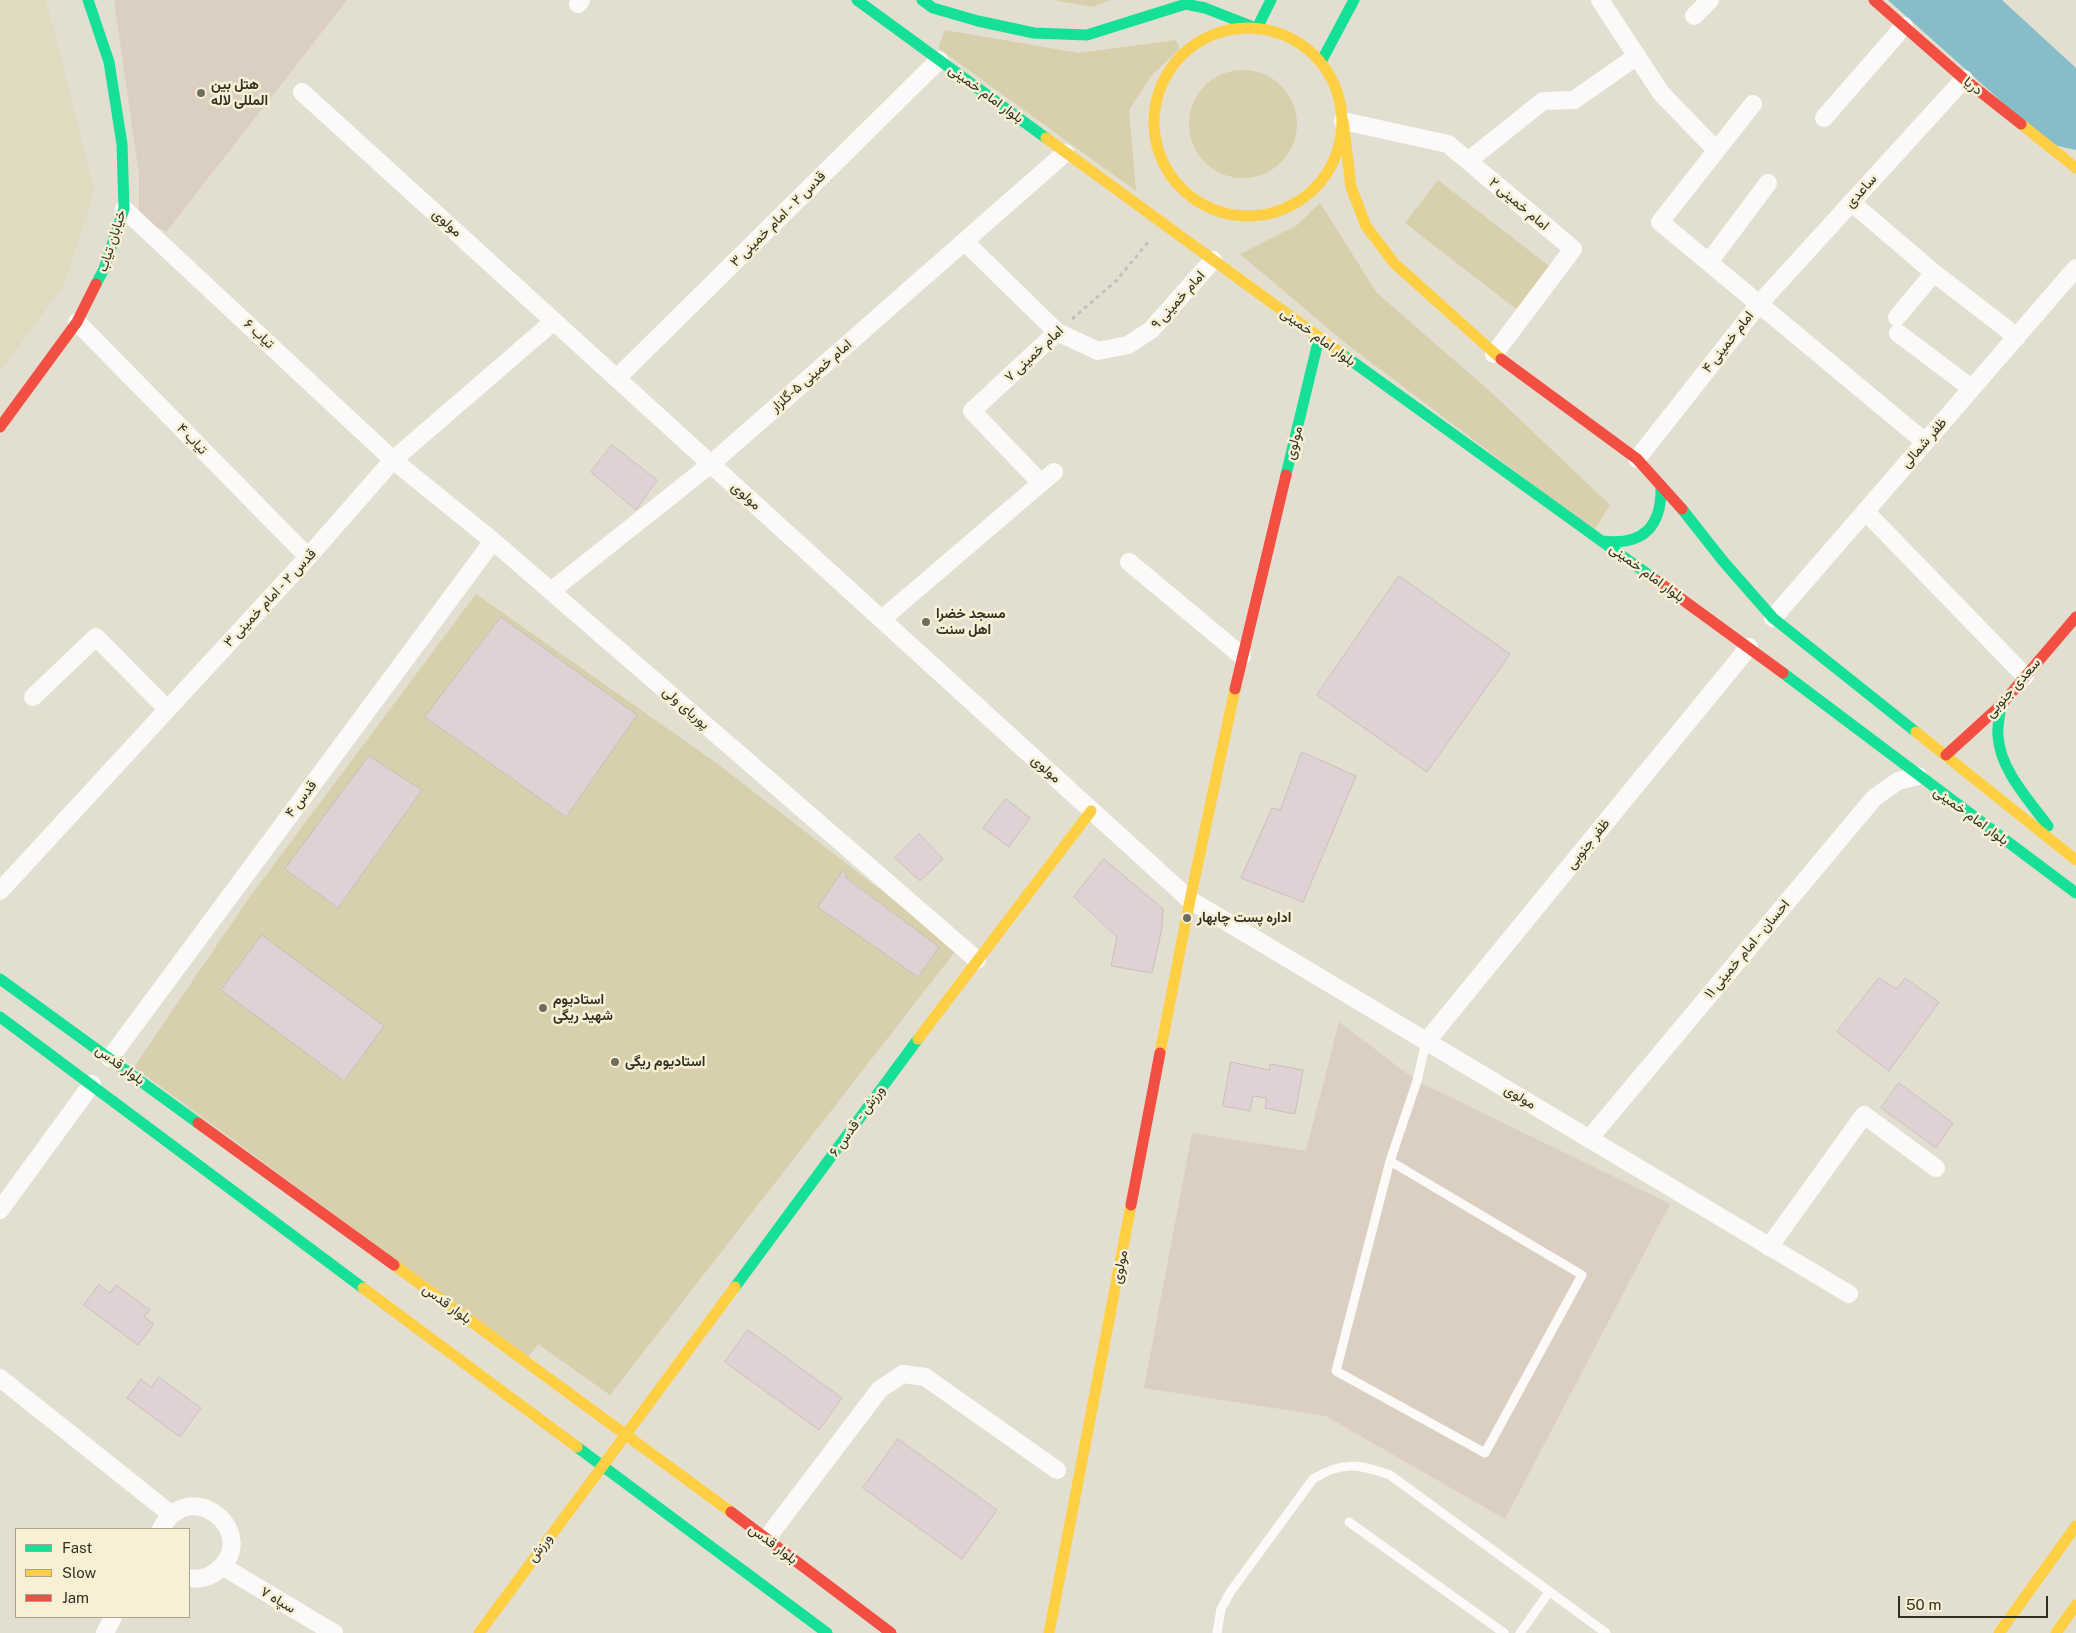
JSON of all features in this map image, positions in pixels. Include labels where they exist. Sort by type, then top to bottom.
[{"type":"main road","name":"خیابان تیاب","points":[[0,426],[77,322],[104,269],[124,209],[122,144],[109,62],[88,0]]},
{"type":"main road","name":"بلوار امام خمینی","points":[[857,0],[914,36],[940,60],[1065,153],[1602,541],[2073,857]]},
{"type":"main road","points":[[922,0],[930,12],[1034,33],[1087,35],[1199,0]]},
{"type":"main road","points":[[1257,28],[1271,0]]},
{"type":"main road","points":[[1321,62],[1354,0]]},
{"type":"main road","name":"دریا","points":[[1874,0],[1964,79],[2076,168]]},
{"type":"main road","points":[[1186,4],[1204,8],[1257,28]]},
{"type":"main road","name":"بلوار امام خمینی","points":[[1257,28],[1281,34],[1303,45],[1321,62],[1340,100],[1351,187],[1366,226],[1394,263],[1494,354],[1637,458],[1662,486],[1770,622],[1934,764],[2076,893]]},
{"type":"main road","points":[[1257,28],[1220,32],[1198,42],[1179,57],[1165,76],[1156,99],[1153,122],[1160,154],[1166,168],[1180,188],[1199,203],[1219,212],[1241,216],[1271,213],[1285,209],[1304,198],[1321,183],[1333,164],[1340,143],[1343,121]]},
{"type":"main road","points":[[1163,224],[1199,203]]},
{"type":"main road","points":[[1199,203],[1204,222]]},
{"type":"main road","points":[[1208,241],[1213,260]]},
{"type":"main road","name":"مولوی","points":[[1049,1633],[1190,900],[1242,656],[1319,338]]},
{"type":"main road","points":[[1602,541],[1612,543],[1632,540],[1650,529],[1662,509],[1662,486]]},
{"type":"main road","name":"سعدی جنوبی","points":[[1934,764],[2001,705],[2076,617]]},
{"type":"main road","points":[[2001,705],[1998,737],[2002,754],[2029,800],[2073,857]]},
{"type":"main road","name":"ورزش - قدس ۶","points":[[602,1464],[976,960],[1092,811]]},
{"type":"main road","name":"بلوار قدس","points":[[0,979],[100,1072],[602,1464],[827,1633]]},
{"type":"main road","name":"بلوار قدس","points":[[0,1017],[100,1072],[626,1434],[767,1538],[891,1633]]},
{"type":"main road","name":"ورزش","points":[[479,1633],[602,1464]]},
{"type":"main road","points":[[1999,1633],[2076,1526]]},
{"type":"main road","points":[[2056,1633],[2076,1606]]},
{"type":"street","points":[[1600,0],[1661,93],[1716,150],[1752,104]]},
{"type":"street","points":[[1694,16],[1710,0]]},
{"type":"street","points":[[1824,118],[1904,26]]},
{"type":"street","points":[[1468,161],[1543,101],[1574,100],[1637,56]]},
{"type":"street","name":"قدس ۲ - امام خمینی ۳","points":[[617,378],[940,60]]},
{"type":"street","name":"ساعدی","points":[[1759,304],[1964,79]]},
{"type":"street","name":"مولوی","points":[[302,92],[1190,900],[1849,1294]]},
{"type":"street","name":"امام خمینی ۲","points":[[1343,121],[1448,144],[1573,249],[1494,354]]},
{"type":"street","name":"امام خمینی ۴","points":[[1637,458],[1759,304],[1660,222],[1716,150]]},
{"type":"street","name":"امام خمینی ۵-گلزار","points":[[551,591],[711,464],[1065,153]]},
{"type":"street","points":[[1709,262],[1768,183]]},
{"type":"street","points":[[1851,202],[1934,273],[2017,337]]},
{"type":"street","name":"تیاب ۶","points":[[124,209],[393,460]]},
{"type":"street","name":"امام خمینی ۹","points":[[965,242],[1057,332],[1098,351],[1128,345],[1151,330],[1213,260]]},
{"type":"street","name":"ظفر شمالی","points":[[1770,622],[2076,268]]},
{"type":"street","points":[[1934,273],[1898,325],[1971,388]]},
{"type":"street","points":[[1759,304],[1925,442]]},
{"type":"street","name":"قدس ۲ - امام خمینی ۳","points":[[0,891],[308,557],[393,460],[554,321]]},
{"type":"street","name":"تیاب ۴","points":[[77,322],[308,557]]},
{"type":"street","name":"امام خمینی ۷","points":[[882,620],[1048,478],[972,411],[1057,332]]},
{"type":"street","name":"پوریای ولی","points":[[393,460],[493,541],[976,960]]},
{"type":"street","points":[[1865,511],[2025,676]]},
{"type":"street","name":"قدس ۴","points":[[0,1209],[493,541]]},
{"type":"street","points":[[1129,562],[1242,656]]},
{"type":"street","points":[[33,697],[96,637],[168,709]]},
{"type":"street","name":"ظفر جنوبی","points":[[1426,1042],[1752,643]]},
{"type":"street","name":"احسان - امام خمینی ۱۱","points":[[1589,1139],[1874,798],[1898,781],[1934,764]]},
{"type":"street","points":[[1769,1247],[1864,1115],[1936,1168]]},
{"type":"street","points":[[767,1538],[880,1389],[903,1374],[925,1377],[1057,1470]]},
{"type":"street","points":[[0,1378],[172,1515]]},
{"type":"street","points":[[162,1528],[172,1515],[186,1508],[202,1507],[221,1517],[227,1526],[231,1547],[222,1566],[204,1578],[190,1578]]},
{"type":"street","name":"سپاه ۷","points":[[222,1566],[334,1633]]},
{"type":"street","points":[[105,1633],[112,1618]]},
{"type":"lane","points":[[1390,1161],[1582,1275],[1485,1453],[1336,1371],[1390,1161],[1417,1081],[1426,1042]]},
{"type":"lane","points":[[1217,1633],[1221,1609],[1231,1591],[1314,1480],[1328,1470],[1345,1466],[1365,1466],[1390,1475],[1606,1633]]},
{"type":"lane","points":[[1348,1522],[1504,1633]]},
{"type":"lane","points":[[1520,1633],[1549,1592]]},
{"type":"path","name":"امام خمینی ۷","points":[[1057,332],[1116,281],[1163,224]]},
{"type":"shaded area","points":[[0,0],[46,0],[94,191],[64,285],[0,372]]},
{"type":"shaded area","name":"هتل بین المللی لاله","points":[[114,0],[347,0],[166,232],[158,227],[151,236],[139,228],[139,175]]},
{"type":"shaded area","points":[[1052,0],[1110,0],[1093,7]]},
{"type":"shaded area","points":[[945,30],[1079,53],[1176,40],[1180,49],[1151,76],[1129,110],[1136,191],[938,48]]},
{"type":"shaded area","points":[[1243,70],[1264,74],[1282,85],[1293,103],[1297,124],[1293,145],[1282,163],[1264,174],[1243,178],[1222,174],[1204,163],[1193,145],[1189,124],[1193,103],[1204,85],[1222,74]]},
{"type":"shaded area","points":[[1438,180],[1553,269],[1520,312],[1405,223]]},
{"type":"shaded area","points":[[1320,203],[1377,293],[1493,394],[1610,505],[1594,531],[1343,341],[1240,254],[1297,225]]},
{"type":"shaded area","name":"استادیوم شهید ریگی","points":[[476,594],[715,762],[957,949],[610,1395],[538,1344],[528,1357],[134,1067],[249,898]]},
{"type":"shaded area","points":[[1339,1022],[1417,1081],[1670,1204],[1505,1519],[1326,1416],[1144,1388],[1192,1133],[1306,1151]]},
{"type":"water","points":[[1888,0],[2002,0],[2076,68],[2076,150],[2049,144]]},
{"type":"building","points":[[612,445],[657,480],[636,510],[591,472]]},
{"type":"building","points":[[1399,576],[1510,654],[1427,772],[1317,695]]},
{"type":"building","points":[[501,617],[637,715],[566,817],[425,717]]},
{"type":"building","points":[[1302,752],[1356,776],[1303,902],[1241,878],[1272,808],[1280,810]]},
{"type":"building","points":[[369,756],[422,790],[338,908],[285,869]]},
{"type":"building","points":[[1006,799],[1030,818],[1009,847],[983,828]]},
{"type":"building","points":[[919,834],[943,859],[920,881],[895,858]]},
{"type":"building","points":[[1104,859],[1163,909],[1162,928],[1152,973],[1111,966],[1117,937],[1074,897]]},
{"type":"building","points":[[843,871],[847,874],[845,877],[939,947],[918,977],[818,907]]},
{"type":"building","points":[[262,935],[384,1026],[344,1081],[221,990]]},
{"type":"building","points":[[1879,978],[1897,989],[1905,978],[1939,1002],[1889,1071],[1837,1032]]},
{"type":"building","points":[[1231,1062],[1269,1070],[1270,1064],[1303,1070],[1295,1114],[1265,1108],[1267,1098],[1253,1096],[1250,1111],[1223,1106]]},
{"type":"building","points":[[1899,1083],[1953,1123],[1936,1148],[1881,1108]]},
{"type":"building","points":[[99,1285],[110,1293],[116,1285],[150,1310],[144,1317],[154,1324],[138,1345],[84,1305]]},
{"type":"building","points":[[748,1330],[842,1398],[819,1430],[725,1362]]},
{"type":"building","points":[[159,1377],[201,1408],[180,1437],[127,1398],[141,1379],[151,1387]]},
{"type":"building","points":[[898,1439],[997,1510],[962,1559],[863,1488]]},
{"type":"traffic: fast","points":[[88,0],[109,62],[122,144],[124,209],[104,269],[96,284]]},
{"type":"traffic: fast","points":[[857,0],[1046,138]]},
{"type":"traffic: fast","points":[[922,0],[933,8],[978,21],[1034,33],[1087,35],[1186,4],[1205,8],[1251,26]]},
{"type":"traffic: fast","points":[[1257,28],[1271,0]]},
{"type":"traffic: fast","points":[[1321,62],[1354,0]]},
{"type":"traffic: fast","points":[[1286,475],[1319,338]]},
{"type":"traffic: fast","points":[[1342,354],[1657,581]]},
{"type":"traffic: fast","points":[[1602,541],[1616,542],[1629,540],[1639,537],[1647,531],[1654,523],[1658,513],[1661,486]]},
{"type":"traffic: fast","points":[[1682,509],[1723,561],[1773,618],[1916,732]]},
{"type":"traffic: fast","points":[[1783,673],[2076,893]]},
{"type":"traffic: fast","points":[[2001,705],[1998,736],[2004,761],[2024,795],[2048,826]]},
{"type":"traffic: fast","points":[[0,979],[198,1123]]},
{"type":"traffic: fast","points":[[0,1017],[363,1288]]},
{"type":"traffic: fast","points":[[735,1287],[918,1039]]},
{"type":"traffic: fast","points":[[577,1447],[827,1633]]},
{"type":"traffic: slow","points":[[1239,28],[1257,28],[1275,32],[1292,39],[1308,49],[1321,62],[1335,86],[1342,113],[1342,122],[1342,131],[1335,158],[1321,182],[1308,195],[1292,205],[1275,212],[1257,216],[1239,216],[1221,212],[1204,205],[1188,195],[1175,182],[1165,166],[1158,149],[1154,131],[1154,113],[1158,95],[1165,78],[1175,62],[1188,49],[1204,39],[1221,32],[1239,28]]},
{"type":"traffic: slow","points":[[1343,121],[1351,187],[1366,226],[1394,263],[1501,359]]},
{"type":"traffic: slow","points":[[2021,124],[2076,168]]},
{"type":"traffic: slow","points":[[1046,138],[1342,354]]},
{"type":"traffic: slow","points":[[1160,1053],[1235,689]]},
{"type":"traffic: slow","points":[[1916,732],[2076,860]]},
{"type":"traffic: slow","points":[[918,1039],[1091,811]]},
{"type":"traffic: slow","points":[[1049,1633],[1131,1205]]},
{"type":"traffic: slow","points":[[394,1265],[731,1512]]},
{"type":"traffic: slow","points":[[479,1633],[735,1287]]},
{"type":"traffic: slow","points":[[363,1288],[577,1447]]},
{"type":"traffic: slow","points":[[1999,1633],[2076,1526]]},
{"type":"traffic: slow","points":[[2056,1633],[2076,1605]]},
{"type":"traffic: jam","points":[[1874,0],[1964,79],[2021,124]]},
{"type":"traffic: jam","points":[[0,427],[77,322],[96,284]]},
{"type":"traffic: jam","points":[[1501,359],[1637,459],[1682,509]]},
{"type":"traffic: jam","points":[[1235,689],[1286,475]]},
{"type":"traffic: jam","points":[[1657,581],[1783,673]]},
{"type":"traffic: jam","points":[[1946,755],[2001,705],[2076,617]]},
{"type":"traffic: jam","points":[[1131,1205],[1160,1053]]},
{"type":"traffic: jam","points":[[198,1123],[394,1265]]},
{"type":"traffic: jam","points":[[731,1512],[891,1633]]},
{"type":"place","name":"هتل بین المللی لاله","points":[[201,93]]},
{"type":"place","name":"مسجد خضرا اهل سنت","points":[[926,622]]},
{"type":"place","name":"اداره پست چابهار","points":[[1187,918]]},
{"type":"place","name":"استادیوم شهید ریگی","points":[[543,1008]]},
{"type":"place","name":"استادیوم ریگی","points":[[615,1062]]}]
